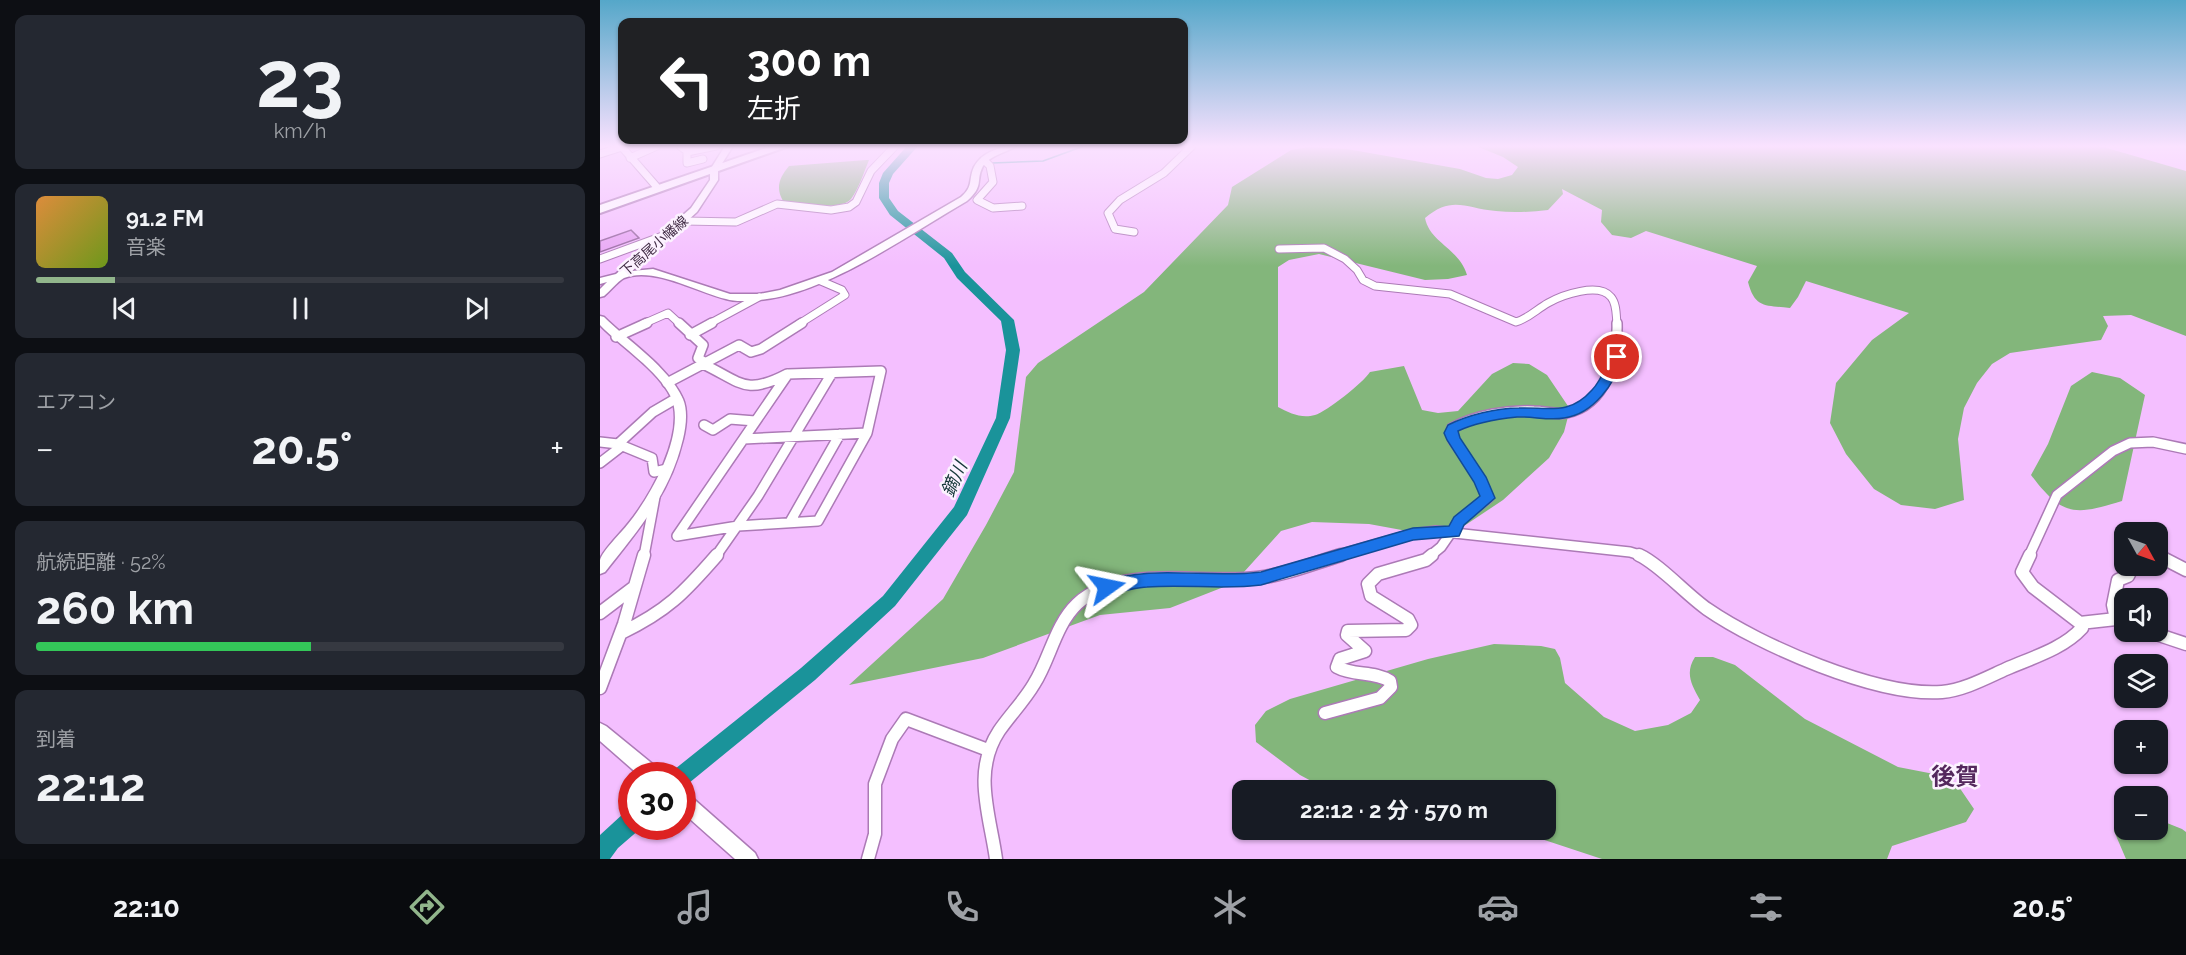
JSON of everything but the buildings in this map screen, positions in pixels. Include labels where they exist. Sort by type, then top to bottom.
[{"type":"highway","points":[[600,207],[656,186]]},
{"type":"highway","points":[[600,207],[661,186]]},
{"type":"main road","name":"下高尾小幡線","points":[[600,294],[684,220],[710,186]]},
{"type":"main road","points":[[600,281],[653,272],[729,297],[782,294],[821,281],[884,246],[971,194],[976,186]]},
{"type":"main road","points":[[600,319],[616,337],[667,383],[677,398],[682,413],[678,436],[655,497],[600,568]]},
{"type":"main road","points":[[605,734],[638,762]]},
{"type":"main road","points":[[696,812],[749,859]]},
{"type":"street","points":[[684,220],[705,220],[717,225],[725,225],[744,220],[763,209],[779,204],[845,208],[856,201],[861,186]]},
{"type":"street","points":[[990,186],[977,200],[985,208],[990,209],[1008,204],[1022,207]]},
{"type":"street","points":[[1134,232],[1115,229],[1108,213],[1116,201],[1144,186]]},
{"type":"street","points":[[600,259],[670,233]]},
{"type":"street","points":[[1279,249],[1324,248],[1346,259],[1357,270],[1362,280],[1375,286],[1450,294],[1515,322],[1521,321],[1548,303],[1570,293],[1594,290],[1611,296],[1616,311],[1617,357],[1611,374],[1596,395],[1572,412],[1563,414],[1518,412],[1466,422],[1452,428],[1451,433],[1454,440],[1480,480],[1488,498],[1459,521],[1453,532],[1426,560],[1378,574],[1368,584],[1371,596],[1408,619],[1411,625],[1406,630],[1348,631],[1347,635],[1350,639],[1365,651],[1340,659],[1337,667],[1344,671],[1384,678],[1390,681],[1391,687],[1380,698],[1325,713]]},
{"type":"street","points":[[667,383],[739,345],[751,352],[761,349],[845,294],[843,290],[821,281]]},
{"type":"street","points":[[690,334],[759,297]]},
{"type":"street","points":[[616,337],[668,313],[703,345],[698,358],[704,364],[728,379],[752,387],[764,387],[788,374],[881,371],[867,433],[818,521],[738,526],[677,536],[788,374]]},
{"type":"street","points":[[621,633],[669,606],[722,551],[832,373]]},
{"type":"street","points":[[600,463],[646,418],[677,398]]},
{"type":"street","points":[[704,425],[713,430],[730,419],[755,421]]},
{"type":"street","points":[[744,439],[867,433]]},
{"type":"street","points":[[790,522],[840,434]]},
{"type":"street","points":[[996,859],[983,791],[988,750],[1036,682],[1067,616],[1075,606],[1094,592],[1132,581],[1178,578],[1247,580],[1261,578],[1413,534],[1453,532],[1630,552],[1642,556],[1710,610],[1750,633],[1814,662],[1859,678],[1910,691],[1943,692],[1968,684],[2062,642],[2079,633],[2082,628],[2080,623],[2033,587],[2022,572],[2057,495],[2113,451],[2130,443],[2153,441],[2186,449]]},
{"type":"street","points":[[600,442],[620,445],[652,458],[654,472],[667,469]]},
{"type":"street","points":[[600,688],[611,665],[650,534],[656,505],[655,497]]},
{"type":"street","points":[[2168,561],[2186,570]]},
{"type":"street","points":[[2116,588],[2118,580],[2128,576]]},
{"type":"street","points":[[600,613],[633,588]]},
{"type":"street","points":[[2080,623],[2114,621]]},
{"type":"street","points":[[2168,638],[2186,644]]},
{"type":"street","points":[[868,859],[875,834],[875,784],[892,739],[906,719],[988,750]]},
{"type":"green space","points":[[858,186],[846,203],[829,206],[783,201],[779,187]]},
{"type":"green space","points":[[2186,186],[2186,336],[2131,315],[2103,316],[2108,326],[2101,340],[2010,353],[1992,364],[1977,383],[1964,408],[1958,439],[1964,500],[1935,509],[1901,505],[1874,489],[1846,454],[1830,423],[1836,383],[1872,340],[1909,313],[1806,281],[1790,308],[1768,306],[1754,297],[1748,282],[1757,266],[1646,231],[1631,238],[1612,235],[1601,222],[1602,210],[1562,189],[1563,194],[1548,210],[1509,212],[1459,205],[1443,207],[1425,218],[1428,227],[1438,240],[1458,258],[1467,275],[1425,280],[1319,254],[1289,260],[1278,267],[1278,407],[1300,416],[1315,415],[1344,396],[1370,372],[1404,366],[1422,410],[1438,413],[1458,411],[1492,374],[1513,363],[1529,364],[1547,375],[1570,409],[1564,432],[1549,458],[1503,500],[1464,526],[1418,533],[1369,524],[1312,522],[1281,531],[1234,583],[1170,608],[1100,615],[983,658],[849,685],[943,599],[986,525],[1014,472],[1026,377],[1038,363],[1144,292],[1228,205],[1232,187]]},
{"type":"green space","points":[[2092,372],[2120,378],[2145,395],[2122,501],[2092,509],[2070,509],[2052,498],[2031,475],[2048,444],[2071,386]]},
{"type":"green space","points":[[1494,644],[1541,646],[1555,649],[1560,658],[1565,683],[1604,717],[1635,731],[1668,725],[1691,713],[1700,700],[1690,678],[1690,668],[1695,657],[1713,657],[1735,665],[1805,719],[1898,767],[1934,774],[1959,787],[1974,809],[1966,822],[1892,846],[1887,859],[1602,859],[1544,840],[1556,840],[1556,780],[1309,780],[1256,742],[1255,725],[1266,711],[1290,699],[1428,659]]},
{"type":"green space","points":[[2168,823],[2186,832],[2186,859],[2126,859],[2118,840],[2168,840]]},
{"type":"waterway","name":"鏑川","points":[[696,765],[808,674],[889,601],[961,511],[1003,418],[1013,350],[1007,320],[961,275],[948,256],[894,213],[884,198],[884,186]]},
{"type":"waterway","name":"鏑川","points":[[600,855],[618,833]]},
{"type":"district","name":"後賀","points":[[1955,776]]},
{"type":"route","points":[[1107,587],[1132,581],[1178,578],[1247,580],[1261,578],[1413,534],[1436,531],[1453,532],[1459,521],[1488,498],[1480,480],[1454,440],[1451,433],[1452,428],[1466,422],[1518,412],[1534,411],[1550,414],[1572,412],[1596,395],[1611,374],[1617,357]]}]
